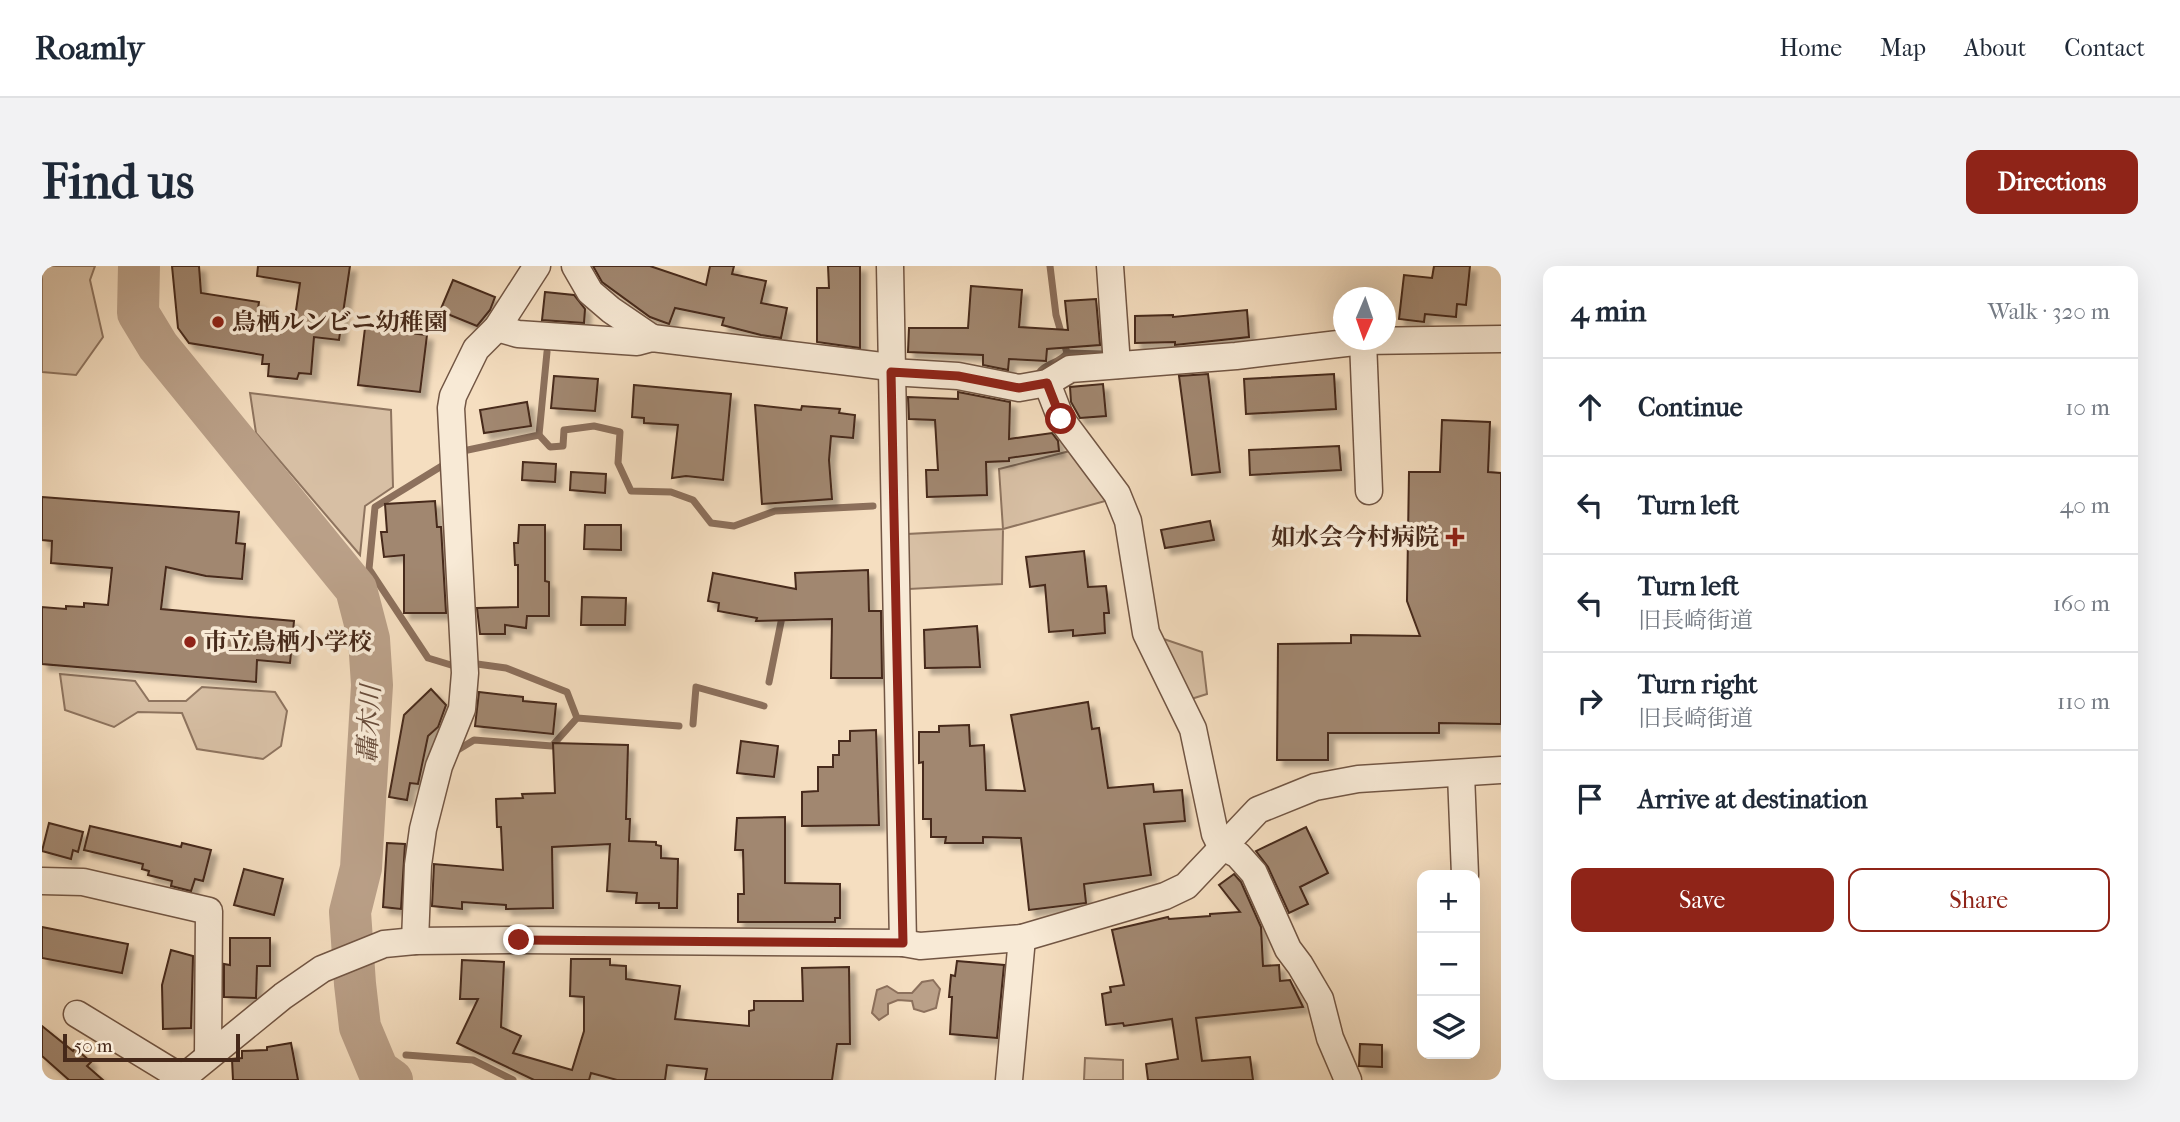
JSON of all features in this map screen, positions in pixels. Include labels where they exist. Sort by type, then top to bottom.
[{"type":"street","points":[[415,942],[418,865],[423,829],[439,766],[462,709],[466,673],[451,408],[453,396],[476,349],[497,328],[537,266]]},
{"type":"street","points":[[575,266],[590,292],[652,338]]},
{"type":"street","points":[[890,266],[903,943]]},
{"type":"street","points":[[1111,266],[1117,365]]},
{"type":"street","points":[[497,328],[518,334],[637,342],[652,338],[890,370],[958,376],[1019,388],[1047,383],[1070,369],[1236,356],[1333,345]]},
{"type":"street","points":[[1396,341],[1501,340]]},
{"type":"street","points":[[1363,350],[1368,491]]},
{"type":"street","points":[[1047,383],[1061,419],[1117,494],[1128,521],[1146,633],[1193,729],[1215,834],[1222,846],[1238,855],[1254,873],[1288,949],[1320,999],[1330,1038],[1348,1080]]},
{"type":"street","points":[[77,1014],[181,1079],[283,996],[334,963],[384,944],[685,940],[903,943],[920,946],[1022,938],[1164,896],[1186,886],[1258,810],[1315,787],[1358,779],[1501,770]]},
{"type":"street","points":[[1461,774],[1465,870]]},
{"type":"street","points":[[42,881],[83,882],[209,911],[208,1056]]},
{"type":"street","points":[[1009,1080],[1022,938]]},
{"type":"shaded area","points":[[42,266],[95,266],[90,280],[103,337],[76,375],[42,372]]},
{"type":"shaded area","points":[[250,393],[391,410],[393,487],[365,506],[360,555],[256,433]]},
{"type":"shaded area","points":[[1070,451],[1109,500],[1003,529],[999,469]]},
{"type":"shaded area","points":[[1003,529],[1002,584],[909,589],[907,534]]},
{"type":"shaded area","points":[[1155,636],[1202,652],[1207,694],[1188,700]]},
{"type":"shaded area","points":[[60,674],[135,681],[149,701],[186,701],[202,687],[275,692],[287,711],[281,746],[263,759],[197,749],[182,713],[138,712],[114,727],[65,710]]},
{"type":"shaded area","points":[[933,980],[940,989],[936,1008],[924,1012],[914,1009],[912,1001],[898,1000],[888,1004],[888,1014],[879,1020],[872,1013],[877,990],[887,986],[898,993],[912,993],[922,982]]},
{"type":"shaded area","points":[[1085,1058],[1123,1060],[1123,1080],[1084,1080]]},
{"type":"building","points":[[172,266],[199,266],[201,293],[259,302],[256,321],[294,324],[300,283],[257,276],[258,266],[350,266],[339,340],[314,337],[311,374],[299,373],[297,379],[268,376],[269,364],[262,364],[263,355],[189,343],[178,328]]},
{"type":"building","points":[[593,266],[650,266],[706,285],[710,266],[734,266],[732,274],[766,281],[761,303],[787,308],[781,338],[722,325],[724,318],[675,308],[669,324],[650,317],[602,282]]},
{"type":"building","points":[[828,266],[860,266],[860,348],[817,342],[817,288],[829,288]]},
{"type":"building","points":[[1434,266],[1470,266],[1466,305],[1457,304],[1456,317],[1425,314],[1424,322],[1399,319],[1404,275],[1432,278]]},
{"type":"building","points":[[453,280],[495,297],[490,310],[477,326],[440,311]]},
{"type":"building","points":[[971,286],[1022,290],[1019,327],[1068,330],[1065,301],[1096,299],[1100,345],[1047,349],[1046,361],[1009,359],[1008,370],[983,365],[983,355],[908,352],[909,328],[968,328]]},
{"type":"building","points":[[545,292],[574,295],[585,309],[584,323],[542,320]]},
{"type":"building","points":[[1247,310],[1249,337],[1175,345],[1175,342],[1135,343],[1135,316],[1173,317]]},
{"type":"building","points":[[365,328],[427,335],[420,392],[358,385]]},
{"type":"building","points":[[1208,374],[1220,472],[1192,475],[1179,376]]},
{"type":"building","points":[[1334,374],[1336,409],[1246,414],[1244,379]]},
{"type":"building","points":[[554,376],[598,379],[595,411],[551,408]]},
{"type":"building","points":[[1103,384],[1106,416],[1080,418],[1071,402],[1070,387]]},
{"type":"building","points":[[634,385],[731,394],[723,480],[686,476],[672,478],[678,425],[644,423],[644,418],[632,417]]},
{"type":"building","points":[[958,392],[1010,402],[1009,439],[1052,433],[1058,441],[1059,451],[1009,458],[1009,461],[986,462],[987,495],[927,497],[926,470],[938,470],[935,420],[909,419],[908,397],[958,399]]},
{"type":"building","points":[[527,402],[531,426],[484,433],[480,410]]},
{"type":"building","points":[[755,405],[801,410],[802,406],[840,409],[839,413],[855,415],[853,438],[831,436],[829,460],[832,499],[762,504]]},
{"type":"building","points":[[1442,420],[1490,422],[1488,472],[1501,473],[1501,724],[1439,723],[1439,733],[1328,733],[1328,760],[1277,760],[1278,644],[1351,643],[1351,635],[1420,636],[1407,601],[1409,472],[1440,472]]},
{"type":"building","points":[[1339,446],[1341,470],[1250,475],[1249,450]]},
{"type":"building","points":[[523,462],[556,464],[555,482],[522,480]]},
{"type":"building","points":[[571,472],[606,474],[605,493],[570,490]]},
{"type":"building","points":[[42,497],[239,512],[236,543],[245,544],[242,579],[206,576],[166,567],[161,609],[294,621],[290,663],[257,660],[256,682],[42,664],[42,607],[66,609],[66,606],[84,607],[84,603],[108,605],[112,568],[51,563],[52,541],[42,540]]},
{"type":"building","points":[[435,501],[437,527],[441,527],[446,613],[404,613],[404,555],[384,557],[381,532],[387,532],[385,504]]},
{"type":"building","points":[[1210,521],[1214,540],[1165,548],[1161,530]]},
{"type":"building","points":[[519,525],[545,525],[545,581],[549,582],[549,616],[527,616],[526,628],[505,625],[505,634],[480,634],[477,608],[518,607],[518,565],[515,565],[514,543],[518,543]]},
{"type":"building","points":[[585,525],[621,525],[621,550],[584,549]]},
{"type":"building","points":[[1084,551],[1088,587],[1106,586],[1109,613],[1104,613],[1105,633],[1073,636],[1073,630],[1049,632],[1045,585],[1030,587],[1026,557]]},
{"type":"building","points":[[868,570],[869,611],[881,611],[882,678],[831,678],[832,619],[756,621],[757,618],[718,611],[719,603],[708,601],[713,573],[796,589],[795,573]]},
{"type":"building","points":[[582,597],[626,598],[625,625],[581,625]]},
{"type":"building","points":[[977,626],[980,667],[925,668],[924,630]]},
{"type":"building","points":[[431,689],[446,705],[438,727],[428,736],[418,784],[410,783],[407,800],[389,797],[404,715]]},
{"type":"building","points":[[479,692],[523,697],[523,701],[556,704],[553,734],[475,726]]},
{"type":"building","points":[[1088,702],[1092,729],[1099,728],[1108,788],[1153,784],[1154,792],[1182,790],[1185,821],[1144,824],[1151,875],[1084,884],[1086,903],[1029,910],[1021,838],[983,837],[983,843],[945,843],[946,837],[931,837],[931,819],[923,819],[923,762],[919,763],[919,732],[939,732],[939,726],[969,725],[970,746],[984,745],[986,790],[1025,791],[1011,715]]},
{"type":"building","points":[[876,730],[879,825],[802,826],[802,792],[818,791],[818,767],[833,767],[833,755],[839,755],[839,741],[850,741],[850,731]]},
{"type":"building","points":[[741,741],[778,746],[774,777],[737,773]]},
{"type":"building","points":[[553,743],[628,745],[626,819],[630,819],[629,841],[656,842],[656,845],[661,846],[661,858],[678,859],[677,908],[659,908],[659,903],[636,903],[637,893],[607,891],[610,844],[552,847],[553,908],[506,909],[506,905],[462,902],[462,909],[432,906],[434,864],[503,870],[501,827],[497,827],[496,799],[523,798],[522,794],[555,793]]},
{"type":"building","points":[[785,817],[785,883],[840,884],[840,918],[835,918],[835,922],[738,922],[738,894],[744,894],[743,850],[735,850],[737,818]]},
{"type":"building","points":[[49,823],[83,832],[78,852],[73,850],[71,859],[42,851]]},
{"type":"building","points":[[90,826],[181,847],[182,843],[211,850],[203,881],[195,879],[191,891],[171,886],[172,881],[148,875],[149,871],[142,869],[143,864],[84,850]]},
{"type":"building","points":[[1306,827],[1328,873],[1300,887],[1308,904],[1289,913],[1268,867],[1256,851]]},
{"type":"building","points":[[387,843],[405,844],[401,909],[383,907]]},
{"type":"building","points":[[244,869],[283,879],[274,915],[234,905]]},
{"type":"building","points":[[1234,874],[1241,882],[1261,927],[1263,966],[1279,965],[1280,981],[1290,980],[1303,1007],[1196,1018],[1202,1061],[1250,1057],[1253,1080],[1148,1080],[1146,1064],[1178,1059],[1172,1019],[1124,1026],[1123,1023],[1106,1025],[1102,994],[1111,992],[1110,987],[1124,985],[1112,930],[1168,917],[1240,912],[1219,885]]},
{"type":"building","points":[[42,927],[128,944],[122,973],[42,958]]},
{"type":"building","points":[[230,938],[270,938],[270,966],[257,966],[256,998],[224,997],[224,964],[230,965]]},
{"type":"building","points":[[171,950],[193,956],[191,1028],[163,1029],[162,985]]},
{"type":"building","points":[[571,959],[610,959],[610,965],[626,966],[626,979],[680,986],[675,1019],[749,1026],[749,1011],[754,1010],[754,1001],[803,1001],[802,968],[849,967],[850,1044],[837,1044],[832,1080],[705,1080],[707,1069],[667,1065],[665,1080],[617,1080],[591,1073],[589,1080],[534,1080],[457,1043],[478,999],[460,999],[462,960],[504,962],[501,1027],[521,1036],[513,1053],[572,1070],[584,1031],[584,997],[570,996]]},
{"type":"building","points":[[957,961],[1004,965],[997,1038],[950,1034],[951,975],[955,976]]},
{"type":"building","points":[[42,1026],[91,1062],[87,1066],[103,1080],[69,1080],[42,1056]]},
{"type":"building","points":[[291,1043],[298,1080],[233,1080],[232,1059],[242,1058],[242,1051],[267,1050],[267,1047]]},
{"type":"building","points":[[1360,1044],[1382,1045],[1382,1067],[1359,1066]]},
{"type":"waterway","name":"轟木川","points":[[139,266],[138,313],[158,346],[356,589],[369,639],[372,685],[361,868],[350,912],[355,984],[360,1027],[378,1070],[392,1080]]},
{"type":"waterway","points":[[1039,373],[1067,353],[1056,315],[1050,266]]},
{"type":"waterway","points":[[463,451],[539,435],[547,352]]},
{"type":"waterway","points":[[1067,353],[1103,354]]},
{"type":"waterway","points":[[539,435],[550,447],[563,446],[564,430],[594,426],[620,432],[618,463],[631,491],[671,492],[693,500],[711,523],[734,526],[775,511],[873,506]]},
{"type":"waterway","points":[[445,464],[375,507],[369,569],[428,658],[451,665]]},
{"type":"waterway","points":[[769,682],[783,612]]},
{"type":"waterway","points":[[477,664],[506,668],[567,692],[577,718],[679,726]]},
{"type":"waterway","points":[[693,724],[696,687],[764,706]]},
{"type":"waterway","points":[[456,751],[474,740],[552,746],[577,718]]},
{"type":"waterway","points":[[406,1055],[473,1060],[513,1080]]},
{"type":"place","name":"鳥栖ルンビニ幼稚園","points":[[218,322]]},
{"type":"place","name":"如水会今村病院","points":[[1455,537]]},
{"type":"place","name":"市立鳥栖小学校","points":[[190,642]]},
{"type":"route","points":[[519,940],[903,943],[891,372],[958,376],[1019,388],[1047,383],[1061,419]]}]
